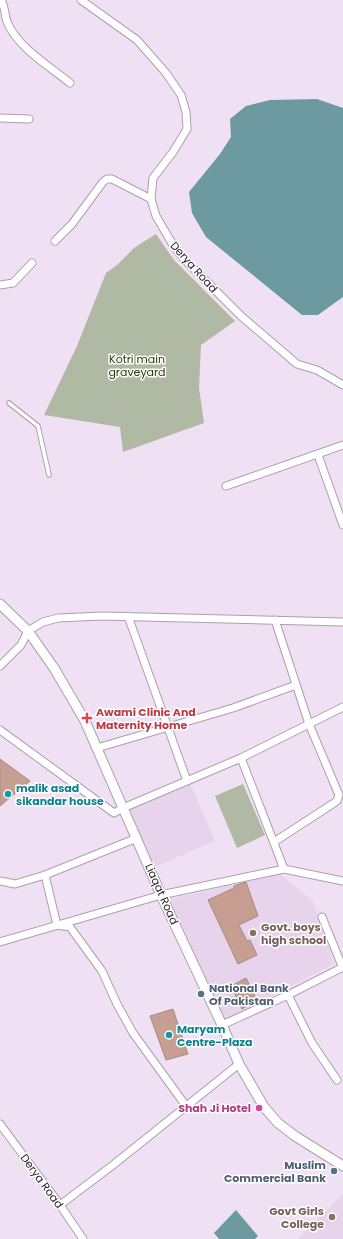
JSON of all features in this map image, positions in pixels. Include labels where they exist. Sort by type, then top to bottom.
[{"type":"street","points":[[1,0],[4,5],[7,23],[19,42],[70,83]]},
{"type":"street","name":"Derya Road","points":[[81,0],[137,40],[166,73],[181,95],[186,112],[187,129],[173,152],[154,178],[151,199],[156,216],[173,245],[183,258],[241,316],[297,364],[317,370],[343,385]]},
{"type":"street","points":[[0,118],[29,119]]},
{"type":"street","points":[[55,241],[72,224],[103,182],[107,179],[112,179],[151,199]]},
{"type":"street","points":[[0,284],[13,283],[32,263]]},
{"type":"street","points":[[226,486],[343,445]]},
{"type":"street","points":[[318,455],[343,525]]},
{"type":"street","name":"Liaqat Road","points":[[0,604],[28,631],[54,668],[85,721],[161,895],[239,1064],[264,1107],[278,1123],[343,1166]]},
{"type":"street","points":[[0,666],[21,645],[28,631],[43,622],[58,618],[76,616],[128,616],[343,622]]},
{"type":"street","points":[[128,616],[188,781]]},
{"type":"street","points":[[274,842],[337,801],[339,798],[309,724],[275,620]]},
{"type":"street","points":[[97,748],[232,708],[296,685]]},
{"type":"street","points":[[0,730],[114,814],[123,808],[241,758],[343,707]]},
{"type":"street","points":[[241,758],[284,868]]},
{"type":"street","points":[[0,881],[15,884],[45,875],[137,838]]},
{"type":"street","points":[[0,942],[161,895],[284,868],[343,881]]},
{"type":"street","points":[[45,875],[57,925]]},
{"type":"street","points":[[222,1025],[288,995],[342,966],[322,917]]},
{"type":"street","points":[[57,925],[70,928],[92,956],[102,971],[117,1004],[133,1033],[186,1106]]},
{"type":"street","points":[[288,995],[312,1043],[337,1080]]},
{"type":"street","points":[[60,1205],[113,1165],[239,1064]]},
{"type":"street","name":"Derya Road","points":[[0,1124],[60,1205],[83,1239]]},
{"type":"lane","points":[[9,403],[38,426],[49,475]]},
{"type":"shaded area","points":[[317,99],[343,108],[343,297],[318,315],[302,315],[206,237],[192,213],[189,192],[220,154],[231,137],[230,119],[246,106],[270,100]]},
{"type":"shaded area","points":[[190,783],[215,841],[152,868],[127,809]]},
{"type":"shaded area","name":"Govt. boys high school","points":[[280,874],[313,901],[334,964],[223,1021],[168,900]]},
{"type":"shaded area","name":"Govt Girls College","points":[[343,1194],[343,1239],[298,1239]]},
{"type":"shaded area","points":[[236,1210],[258,1236],[255,1239],[219,1239],[214,1233]]},
{"type":"green space","name":"Kotri main graveyard","points":[[156,234],[174,260],[235,321],[201,345],[199,388],[204,423],[123,452],[120,427],[44,415],[77,346],[106,273],[117,265],[134,248]]},
{"type":"green space","points":[[243,784],[265,835],[237,848],[215,796]]},
{"type":"building","name":"malik asad sikandar house","points":[[0,759],[30,781],[0,806]]},
{"type":"building","points":[[246,882],[258,916],[239,925],[247,941],[250,940],[257,955],[238,964],[208,900],[234,888],[234,886]]},
{"type":"building","points":[[246,978],[257,1000],[242,1009],[231,986]]},
{"type":"building","name":"Maryam Centre-Plaza","points":[[173,1009],[188,1054],[166,1060],[150,1016]]},
{"type":"place","name":"Awami Clinic And Maternity Home","points":[[87,718]]},
{"type":"place","name":"malik asad sikandar house","points":[[8,794]]},
{"type":"place","name":"Govt. boys high school","points":[[253,933]]},
{"type":"place","name":"National Bank Of Pakistan","points":[[201,994]]},
{"type":"place","name":"Maryam Centre-Plaza","points":[[169,1035]]},
{"type":"place","name":"Shah Ji Hotel","points":[[259,1108]]},
{"type":"place","name":"Muslim Commercial Bank","points":[[334,1171]]},
{"type":"place","name":"Govt Girls College","points":[[332,1217]]}]
